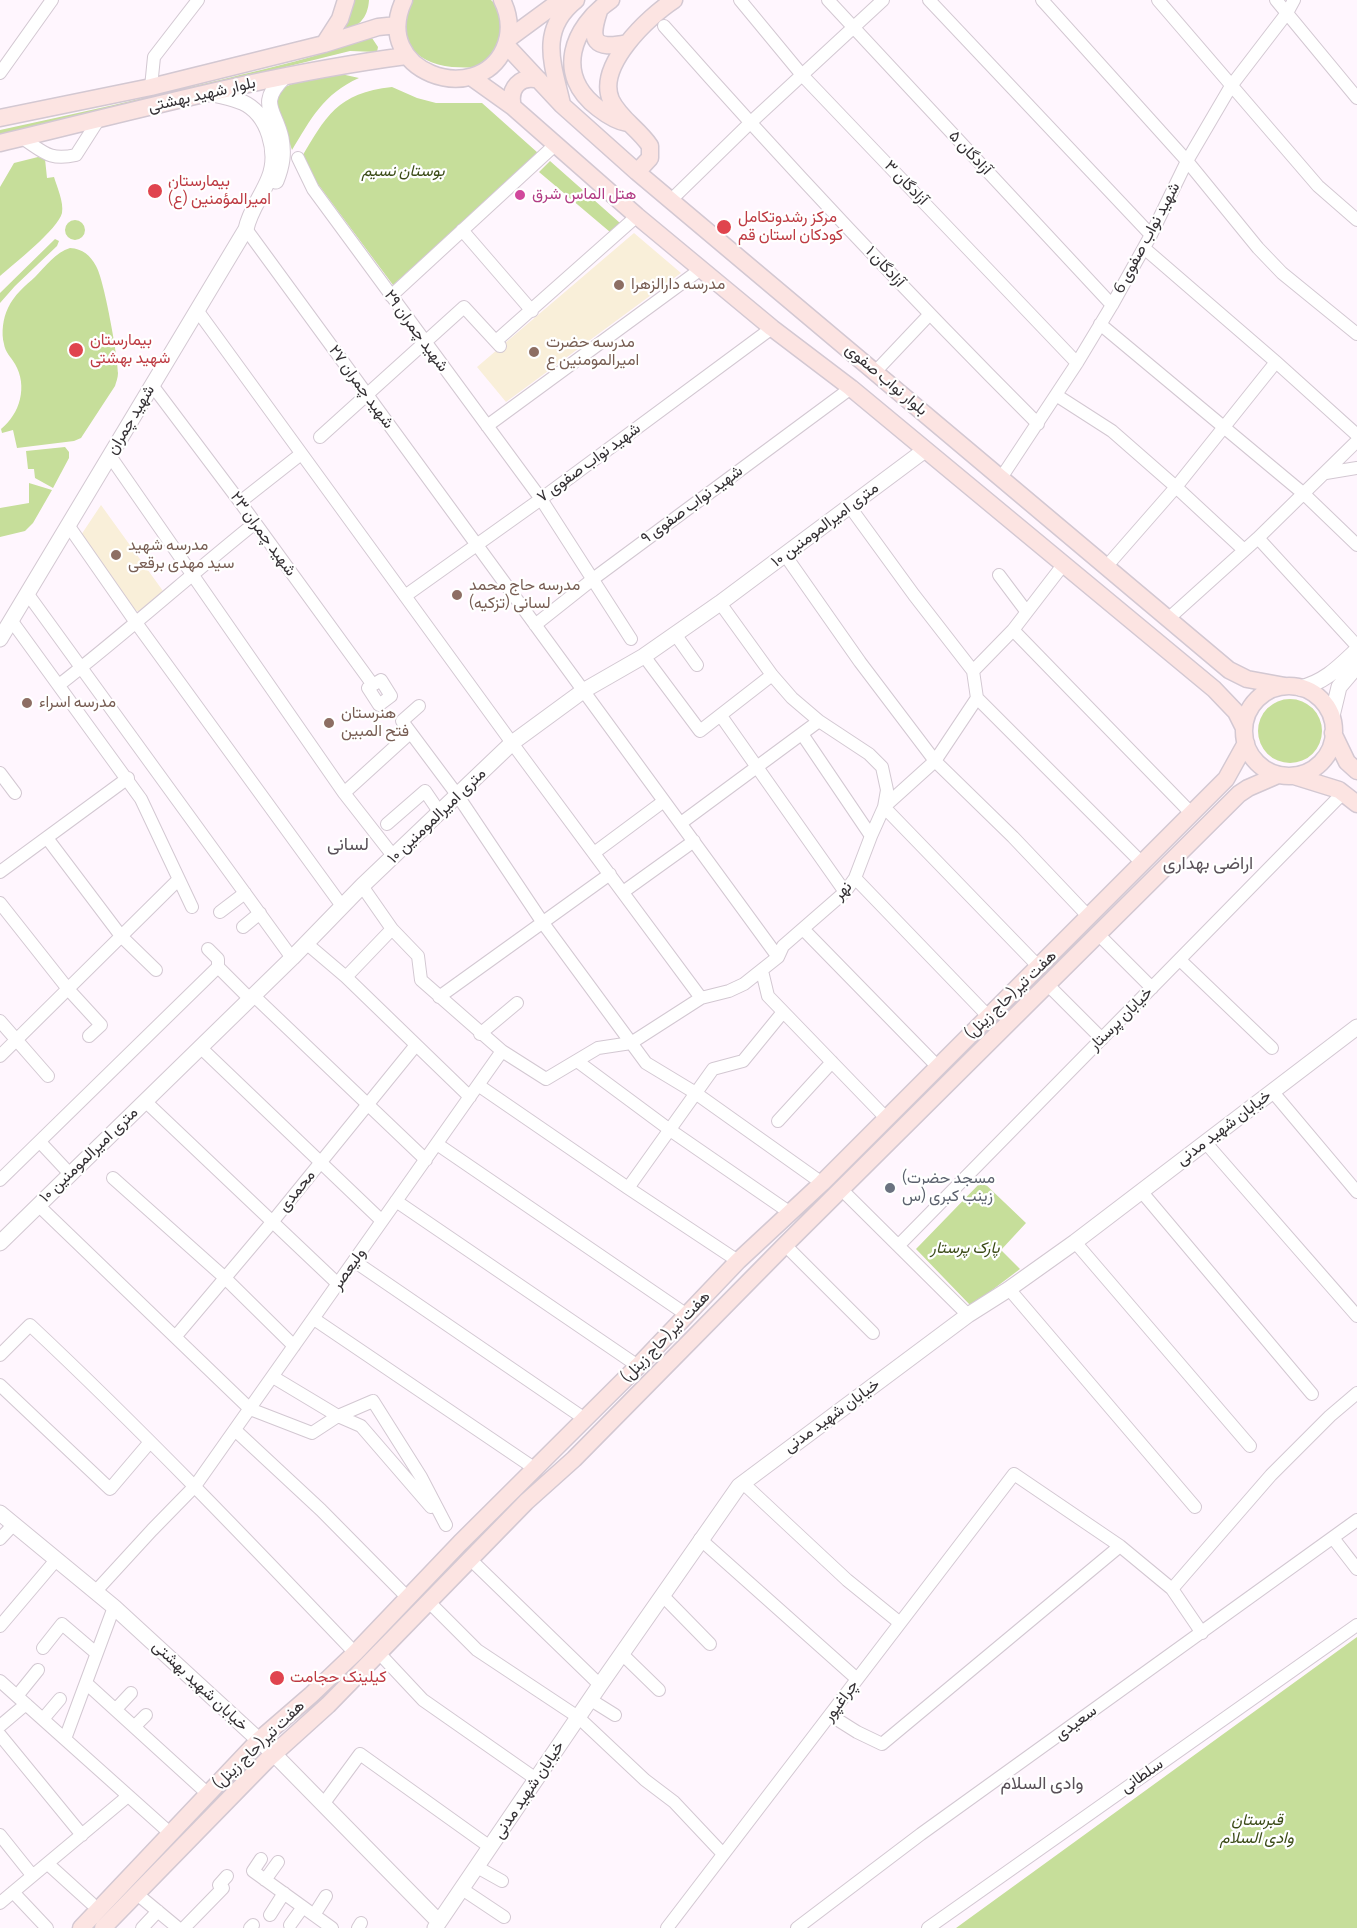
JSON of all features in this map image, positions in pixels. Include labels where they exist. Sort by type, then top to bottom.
[{"type":"main road","points":[[324,44],[340,19],[346,0]]},
{"type":"main road","points":[[399,2],[398,37],[406,56],[417,67],[433,75],[457,78],[471,76],[489,69],[502,54],[507,42],[508,18],[502,0]]},
{"type":"main road","points":[[551,0],[561,0]]},
{"type":"main road","points":[[507,42],[561,0]]},
{"type":"main road","points":[[562,105],[550,53],[551,37],[558,20],[576,0]]},
{"type":"main road","points":[[637,172],[650,158],[651,152],[646,141],[628,123],[611,99],[608,86],[613,67],[627,43],[645,23],[674,0]]},
{"type":"main road","points":[[605,5],[593,28],[593,36],[597,43],[610,47],[627,43]]},
{"type":"main road","points":[[605,5],[586,22],[579,33],[572,51],[573,70],[578,86],[590,102],[608,116],[628,123]]},
{"type":"main road","name":"بلوار شهید بهشتی","points":[[0,118],[151,87],[324,44],[378,27],[397,26]]},
{"type":"main road","points":[[353,35],[358,38],[364,50],[360,62]]},
{"type":"main road","name":"بلوار نواب صفوی","points":[[507,42],[562,105],[670,201],[876,371],[1229,670],[1247,679],[1292,687]]},
{"type":"main road","name":"بلوار شهید بهشتی","points":[[0,143],[284,77],[360,62],[406,56]]},
{"type":"main road","name":"بلوار نواب صفوی","points":[[471,76],[513,106],[637,216],[772,328],[851,388],[1214,689],[1236,712],[1245,736]]},
{"type":"main road","points":[[513,106],[512,91],[516,84],[523,79],[539,80]]},
{"type":"main road","points":[[1214,689],[1225,690],[1230,687],[1232,680],[1229,670]]},
{"type":"main road","points":[[1286,776],[1309,772],[1322,763],[1331,750],[1333,733],[1332,716],[1324,703],[1314,693],[1292,687],[1270,691],[1257,700],[1248,713],[1245,736],[1252,758],[1264,769],[1286,776],[1341,791],[1357,804]]},
{"type":"main road","points":[[1333,733],[1347,762],[1357,771]]},
{"type":"main road","name":"هفت تیر(حاج زینل)","points":[[81,1928],[259,1740],[355,1653],[460,1543],[638,1366],[738,1261],[822,1183],[937,1065],[1089,918],[1141,862],[1226,779],[1245,736]]},
{"type":"main road","points":[[1341,791],[1337,780],[1340,773],[1346,769],[1357,771]]},
{"type":"main road","name":"هفت تیر(حاج زینل)","points":[[103,1928],[274,1754],[328,1705],[526,1502],[574,1459],[785,1245],[1239,794],[1248,788],[1286,776]]},
{"type":"main road","points":[[1226,779],[1235,778],[1239,781],[1241,790],[1239,794]]},
{"type":"street","points":[[0,73],[52,0]]},
{"type":"street","points":[[151,87],[154,57],[198,0]]},
{"type":"street","name":"آزادگان ۳","points":[[740,0],[802,75],[1077,363]]},
{"type":"street","name":"آزادگان ۵","points":[[828,0],[1112,305]]},
{"type":"street","points":[[670,201],[750,123],[883,0]]},
{"type":"street","points":[[929,0],[1151,235]]},
{"type":"street","points":[[1042,0],[1187,161],[1258,248],[1282,273],[1357,334]]},
{"type":"street","points":[[1158,0],[1318,186],[1357,220]]},
{"type":"street","points":[[1276,0],[1357,98]]},
{"type":"street","name":"شهید نواب صفوی 6","points":[[1001,478],[1038,424],[1112,305],[1151,235],[1187,161],[1230,86],[1287,13],[1294,0]]},
{"type":"street","name":"آزادگان ۱","points":[[664,26],[750,123],[929,315],[1038,424]]},
{"type":"street","points":[[246,229],[254,222],[268,199],[283,161],[280,135],[269,106],[272,92],[284,77]]},
{"type":"street","name":"شهید چمران","points":[[0,639],[246,229],[249,217],[272,170],[272,142],[266,128],[252,108],[243,102],[211,93]]},
{"type":"street","points":[[22,138],[59,159],[76,156],[99,119]]},
{"type":"street","points":[[391,296],[556,144]]},
{"type":"street","name":"شهید چمران ۲۹","points":[[298,158],[313,189],[541,499],[630,639]]},
{"type":"street","points":[[320,437],[426,344],[464,307],[498,343],[637,216]]},
{"type":"street","name":"شهید چمران ۲۷","points":[[246,229],[778,957]]},
{"type":"street","points":[[462,230],[532,311]]},
{"type":"street","points":[[1144,248],[1357,435]]},
{"type":"street","points":[[487,426],[701,269]]},
{"type":"street","points":[[197,309],[512,743],[701,998]]},
{"type":"street","points":[[876,371],[929,315]]},
{"type":"street","points":[[1100,324],[1304,494],[1357,545]]},
{"type":"street","name":"شهید نواب صفوی ۷","points":[[405,596],[541,499],[772,328]]},
{"type":"street","points":[[1106,567],[1176,487],[1276,362]]},
{"type":"street","name":"شهید چمران ۲۳","points":[[152,385],[373,685]]},
{"type":"street","name":"شهید نواب صفوی ۹","points":[[535,625],[593,579],[851,388]]},
{"type":"street","points":[[1056,395],[1112,431],[1244,550]]},
{"type":"street","points":[[1168,619],[1258,538],[1357,441]]},
{"type":"street","name":"۱۰ متری امیرالمومنین","points":[[0,1243],[292,958],[362,886],[512,743],[583,691],[644,656],[720,603],[924,450]]},
{"type":"street","points":[[240,502],[301,454]]},
{"type":"street","points":[[110,456],[344,793],[394,857]]},
{"type":"street","points":[[1326,473],[1357,468]]},
{"type":"street","points":[[850,507],[973,671],[977,698],[1141,862]]},
{"type":"street","points":[[59,685],[137,624],[192,573],[255,523]]},
{"type":"street","points":[[68,525],[342,906]]},
{"type":"street","points":[[1258,538],[1357,648],[1337,670],[1322,681],[1292,687]]},
{"type":"street","points":[[786,555],[860,662],[935,761],[1013,837],[1089,918]]},
{"type":"street","points":[[973,671],[1013,630],[1063,565]]},
{"type":"street","points":[[999,575],[1026,611]]},
{"type":"street","points":[[27,593],[292,958]]},
{"type":"street","points":[[720,603],[772,675],[792,698],[819,721],[869,754],[882,767],[886,790],[884,807],[1039,967]]},
{"type":"street","points":[[11,620],[128,778],[141,799],[192,907]]},
{"type":"street","points":[[1013,630],[1191,813]]},
{"type":"street","points":[[675,634],[697,666]]},
{"type":"street","points":[[644,656],[700,731],[772,675]]},
{"type":"street","points":[[1332,716],[1339,687],[1357,666]]},
{"type":"street","name":"نهر","points":[[631,1042],[701,998],[729,991],[762,971],[778,957],[783,946],[845,892],[855,878],[884,807],[935,761],[977,698]]},
{"type":"street","points":[[418,706],[402,721],[458,796],[543,923],[646,1063],[694,1092],[822,1183]]},
{"type":"street","points":[[722,716],[845,892]]},
{"type":"street","points":[[681,823],[819,721]]},
{"type":"street","points":[[344,793],[411,733]]},
{"type":"street","points":[[802,734],[871,836]]},
{"type":"street","points":[[0,773],[15,793]]},
{"type":"street","points":[[0,872],[128,778]]},
{"type":"street","points":[[387,824],[425,791],[440,813]]},
{"type":"street","name":"خیابان پرستار","points":[[899,1245],[1180,960],[1341,791]]},
{"type":"street","points":[[594,853],[664,801]]},
{"type":"street","points":[[47,837],[121,936],[156,970]]},
{"type":"street","points":[[623,892],[694,841]]},
{"type":"street","points":[[439,997],[610,874]]},
{"type":"street","points":[[855,878],[988,1016]]},
{"type":"street","points":[[0,1056],[178,880]]},
{"type":"street","points":[[362,886],[392,929],[418,956],[421,980],[480,1034],[546,1079],[598,1048],[631,1042]]},
{"type":"street","points":[[220,912],[245,893]]},
{"type":"street","points":[[0,903],[68,989],[101,1024],[89,1036]]},
{"type":"street","points":[[243,927],[260,913]]},
{"type":"street","points":[[346,977],[392,929]]},
{"type":"street","points":[[804,930],[937,1065]]},
{"type":"street","points":[[1099,935],[1152,988]]},
{"type":"street","points":[[306,943],[346,977],[470,1097]]},
{"type":"street","points":[[0,1180],[218,967],[218,959],[208,949]]},
{"type":"street","points":[[1180,960],[1272,1048]]},
{"type":"street","points":[[218,967],[369,1104],[426,1160]]},
{"type":"street","points":[[762,971],[768,996],[886,1118]]},
{"type":"street","points":[[1048,986],[1102,1039]]},
{"type":"street","points":[[480,1034],[517,1003]]},
{"type":"street","points":[[628,1188],[694,1092],[713,1069],[743,1061],[783,1012]]},
{"type":"street","points":[[0,1021],[48,1076]]},
{"type":"street","name":"خیابان شهید مدنی","points":[[437,1925],[700,1539],[743,1483],[968,1315],[1075,1242],[1357,1027]]},
{"type":"street","name":"محمدی","points":[[176,1336],[416,1045]]},
{"type":"street","points":[[200,1047],[382,1221]]},
{"type":"street","name":"ولیعصر","points":[[96,1591],[195,1486],[502,1051]]},
{"type":"street","points":[[576,1061],[670,1130],[789,1212]]},
{"type":"street","points":[[778,1121],[832,1062]]},
{"type":"street","points":[[478,1085],[738,1261]]},
{"type":"street","points":[[1272,1091],[1357,1192]]},
{"type":"street","points":[[145,1101],[338,1284]]},
{"type":"street","points":[[40,1142],[70,1174]]},
{"type":"street","points":[[1205,1142],[1357,1316]]},
{"type":"street","points":[[437,1144],[687,1315]]},
{"type":"street","points":[[114,1179],[224,1277],[294,1346]]},
{"type":"street","points":[[842,1190],[968,1315]]},
{"type":"street","points":[[1141,1191],[1312,1395]]},
{"type":"street","points":[[396,1202],[638,1366]]},
{"type":"street","points":[[38,1205],[250,1409],[312,1433],[338,1416],[373,1401],[421,1477],[446,1525]]},
{"type":"street","points":[[1075,1242],[1250,1446]]},
{"type":"street","points":[[785,1245],[873,1333]]},
{"type":"street","points":[[354,1261],[585,1419]]},
{"type":"street","points":[[1009,1289],[1195,1508]]},
{"type":"street","points":[[314,1319],[534,1468]]},
{"type":"street","points":[[0,1355],[30,1325],[195,1486],[355,1653]]},
{"type":"street","points":[[273,1377],[338,1416],[361,1426],[460,1543]]},
{"type":"street","points":[[0,1385],[110,1489],[150,1442]]},
{"type":"street","points":[[1172,1590],[1271,1474],[1357,1393]]},
{"type":"street","points":[[236,1430],[321,1510],[408,1598]]},
{"type":"street","name":"چراغپور","points":[[672,1926],[723,1854],[1014,1474],[1120,1546]]},
{"type":"street","points":[[743,1483],[847,1580],[900,1623]]},
{"type":"street","name":"خیابان شهید بهشتی","points":[[0,1513],[96,1591],[274,1754],[324,1803],[437,1925]]},
{"type":"street","name":"سعیدی","points":[[797,1928],[814,1923],[921,1834],[1357,1520]]},
{"type":"street","points":[[0,1539],[14,1524]]},
{"type":"street","points":[[1333,1538],[1357,1569]]},
{"type":"street","points":[[700,1539],[857,1679]]},
{"type":"street","points":[[830,1715],[882,1744],[1120,1546],[1172,1590],[1202,1633]]},
{"type":"street","points":[[470,1559],[600,1685]]},
{"type":"street","points":[[0,1626],[56,1560]]},
{"type":"street","points":[[662,1595],[710,1644]]},
{"type":"street","points":[[428,1602],[477,1650],[578,1717],[645,1780],[675,1802],[723,1854]]},
{"type":"street","points":[[65,1739],[114,1607]]},
{"type":"street","points":[[43,1648],[62,1624],[96,1653]]},
{"type":"street","name":"سلطانی","points":[[928,1928],[1357,1625]]},
{"type":"street","points":[[378,1652],[423,1700],[536,1779]]},
{"type":"street","points":[[622,1654],[659,1690]]},
{"type":"street","points":[[0,1726],[22,1700],[38,1670]]},
{"type":"street","points":[[0,1681],[171,1834]]},
{"type":"street","points":[[86,1683],[208,1794]]},
{"type":"street","points":[[116,1709],[131,1693]]},
{"type":"street","points":[[43,1719],[60,1699]]},
{"type":"street","points":[[591,1700],[615,1716]]},
{"type":"street","points":[[135,1726],[146,1715]]},
{"type":"street","points":[[0,1735],[82,1835]]},
{"type":"street","points":[[324,1803],[360,1754],[490,1847]]},
{"type":"street","points":[[167,1776],[178,1766]]},
{"type":"street","points":[[0,1903],[128,1796]]},
{"type":"street","points":[[0,1835],[32,1875]]},
{"type":"street","points":[[261,1859],[253,1871],[332,1928]]},
{"type":"street","points":[[265,1880],[278,1862]]},
{"type":"street","points":[[48,1864],[91,1903]]},
{"type":"street","points":[[477,1867],[502,1881]]},
{"type":"street","points":[[184,1928],[223,1888],[219,1885],[227,1876]]},
{"type":"street","points":[[462,1889],[504,1917]]},
{"type":"street","points":[[13,1892],[47,1928]]},
{"type":"street","points":[[270,1915],[284,1893]]},
{"type":"street","points":[[137,1894],[178,1928]]},
{"type":"street","points":[[314,1915],[326,1896]]},
{"type":"street","points":[[290,1924],[303,1907]]},
{"type":"street","points":[[142,1928],[158,1911]]},
{"type":"shaded area","points":[[634,233],[681,273],[506,402],[477,367]]},
{"type":"shaded area","name":"مدرسه شهید سید مهدی برقعی","points":[[101,505],[163,591],[139,612],[135,610],[81,535]]},
{"type":"green space","points":[[352,0],[369,0],[367,12],[357,25],[340,30]]},
{"type":"green space","points":[[412,0],[491,0],[500,12],[503,24],[498,52],[482,64],[469,67],[438,64],[417,54],[405,36],[406,13]]},
{"type":"green space","points":[[365,38],[372,38],[378,47],[377,52],[350,51],[145,102],[0,134],[0,130],[296,61]]},
{"type":"green space","points":[[341,74],[359,78],[336,92],[319,108],[292,150],[277,116],[275,93],[298,82]]},
{"type":"green space","name":"بوستان نسیم","points":[[392,87],[436,103],[482,103],[538,153],[393,285],[300,160],[335,109],[358,95]]},
{"type":"green space","points":[[38,157],[45,159],[47,178],[54,177],[61,199],[62,213],[53,228],[0,276],[0,187],[14,163]]},
{"type":"green space","points":[[550,161],[620,223],[610,232],[539,172]]},
{"type":"green space","points":[[75,220],[82,223],[85,230],[82,237],[75,240],[68,237],[65,230],[68,223]]},
{"type":"green space","points":[[55,239],[59,241],[57,246],[0,303],[0,293]]},
{"type":"green space","points":[[70,248],[82,251],[89,256],[99,274],[117,364],[118,373],[115,386],[81,438],[74,441],[17,448],[13,430],[2,433],[1,429],[13,416],[21,390],[19,372],[3,340],[5,316],[10,303],[20,291],[55,256]]},
{"type":"green space","points":[[65,447],[69,452],[69,458],[53,488],[35,478],[34,469],[28,469],[26,451]]},
{"type":"green space","points":[[29,483],[52,490],[33,523],[25,531],[0,537],[0,508],[29,503]]},
{"type":"green space","points":[[1290,699],[1313,708],[1322,731],[1313,754],[1290,763],[1267,754],[1258,731],[1267,708]]},
{"type":"green space","name":"پارک پرستار","points":[[982,1181],[1026,1223],[1001,1250],[1020,1269],[971,1306],[916,1249]]},
{"type":"green space","name":"قبرستان وادی السلام","points":[[1357,1637],[1357,1928],[956,1928]]},
{"type":"place","name":"بیمارستان امیرالمؤمنین (ع)","points":[[155,191]]},
{"type":"place","name":"هتل الماس شرق","points":[[520,195]]},
{"type":"place","name":"مرکز رشدوتکامل کودکان استان قم","points":[[724,227]]},
{"type":"place","name":"مدرسه دارالزهرا","points":[[619,285]]},
{"type":"place","name":"بیمارستان شهید بهشتی","points":[[76,350]]},
{"type":"place","name":"مدرسه حضرت امیرالمومنین ع","points":[[534,352]]},
{"type":"place","name":"مدرسه شهید سید مهدی برقعی","points":[[116,555]]},
{"type":"place","name":"مدرسه حاج محمد لسانی (تزکیه)","points":[[457,595]]},
{"type":"place","name":"مدرسه اسراء","points":[[27,703]]},
{"type":"place","name":"هنرستان فتح المبین","points":[[329,723]]},
{"type":"place","name":"(مسجد حضرت زینب کبری (س","points":[[890,1188]]},
{"type":"place","name":"کیلینک حجامت","points":[[277,1678]]},
{"type":"district","name":"لسانی","points":[[348,845]]},
{"type":"district","name":"اراضی بهداری","points":[[1208,864]]},
{"type":"district","name":"وادی السلام","points":[[1042,1784]]}]
